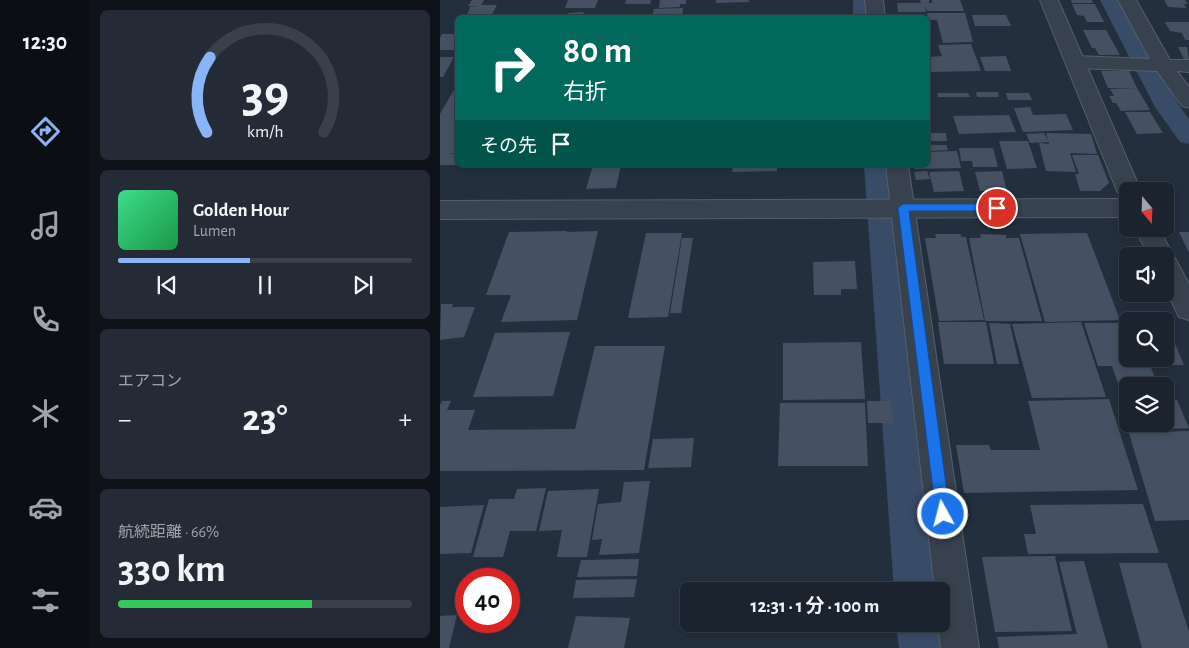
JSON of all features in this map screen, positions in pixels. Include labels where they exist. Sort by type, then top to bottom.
[{"type":"street","points":[[874,0],[876,15]]},
{"type":"street","points":[[1049,0],[1125,182]]},
{"type":"street","points":[[1128,0],[1163,65],[1189,102]]},
{"type":"street","points":[[1076,62],[1189,66]]},
{"type":"street","points":[[897,167],[960,648]]},
{"type":"street","points":[[440,210],[1119,208]]},
{"type":"street","points":[[1174,280],[1189,308]]},
{"type":"building","points":[[472,0],[484,0],[481,5],[497,5],[492,15],[467,15],[470,7],[479,7],[468,6]]},
{"type":"building","points":[[568,0],[598,0],[595,8],[565,8]]},
{"type":"building","points":[[626,0],[651,0],[650,4],[625,4]]},
{"type":"building","points":[[660,0],[686,0],[686,4],[680,4],[680,7],[659,8]]},
{"type":"building","points":[[716,0],[749,0],[749,2],[716,3]]},
{"type":"building","points":[[920,0],[929,0],[929,3],[932,3],[932,0],[960,0],[964,11],[927,11],[925,6],[926,12],[898,12],[897,3],[921,3]]},
{"type":"building","points":[[1071,0],[1092,0],[1093,3],[1072,3]]},
{"type":"building","points":[[1164,0],[1185,0],[1188,4],[1184,4],[1186,8],[1168,7]]},
{"type":"building","points":[[1072,4],[1095,4],[1104,22],[1087,22],[1084,16],[1077,15]]},
{"type":"building","points":[[683,8],[682,15],[653,15],[654,9]]},
{"type":"building","points":[[584,12],[583,14],[593,14],[568,15],[568,13]]},
{"type":"building","points":[[927,13],[965,13],[973,42],[943,43],[937,20],[930,20],[930,15],[927,15]]},
{"type":"building","points":[[972,15],[1006,15],[1011,26],[975,26]]},
{"type":"building","points":[[1165,22],[1189,22],[1189,40],[1185,40],[1182,33],[1170,31]]},
{"type":"building","points":[[1083,30],[1106,30],[1120,55],[1099,55],[1095,48],[1092,48]]},
{"type":"building","points":[[442,34],[455,34],[455,50],[440,50]]},
{"type":"building","points":[[971,44],[981,71],[930,72],[930,57],[942,56],[938,45]]},
{"type":"building","points":[[1178,47],[1187,47],[1189,62],[1185,61]]},
{"type":"building","points":[[1006,56],[1011,71],[985,71],[980,57]]},
{"type":"building","points":[[440,57],[454,57],[443,77],[440,77]]},
{"type":"building","points":[[1101,71],[1129,71],[1137,88],[1108,88]]},
{"type":"building","points":[[455,88],[455,153],[447,153],[455,154],[455,165],[440,165],[440,114]]},
{"type":"building","points":[[1137,88],[1150,110],[1121,111],[1109,96],[1114,96],[1110,89]]},
{"type":"building","points":[[976,92],[998,92],[999,97],[977,97]]},
{"type":"building","points":[[937,93],[968,93],[970,97],[938,97]]},
{"type":"building","points":[[1006,93],[1029,93],[1032,100],[1008,100]]},
{"type":"building","points":[[1030,107],[1033,115],[1066,114],[1073,130],[1023,132],[1014,108]]},
{"type":"building","points":[[1125,112],[1150,112],[1163,133],[1137,134]]},
{"type":"building","points":[[1009,115],[1016,132],[959,134],[953,116]]},
{"type":"building","points":[[930,133],[946,133],[947,141],[930,141]]},
{"type":"building","points":[[1044,133],[1049,142],[1030,143],[1026,134]]},
{"type":"building","points":[[1046,133],[1091,134],[1097,154],[1070,153],[1076,172],[1046,171],[1039,143],[1049,144]]},
{"type":"building","points":[[999,141],[1028,141],[1037,168],[1007,169]]},
{"type":"building","points":[[930,145],[946,145],[948,150],[931,151]]},
{"type":"building","points":[[959,148],[993,148],[998,167],[973,167],[972,161],[961,161]]},
{"type":"building","points":[[957,151],[961,168],[914,169],[914,167],[930,167],[930,152]]},
{"type":"building","points":[[1072,155],[1098,155],[1109,183],[1100,191],[1080,191],[1075,174],[1079,174]]},
{"type":"building","points":[[592,167],[621,167],[616,188],[586,189]]},
{"type":"building","points":[[733,167],[777,167],[777,171],[732,172]]},
{"type":"building","points":[[927,171],[930,179],[916,180],[914,172]]},
{"type":"building","points":[[959,171],[964,191],[934,192],[929,172]]},
{"type":"building","points":[[1002,171],[1007,191],[980,191],[975,172]]},
{"type":"building","points":[[598,231],[577,320],[501,322],[511,295],[486,295],[509,232]]},
{"type":"building","points":[[1179,232],[1189,232],[1189,253]]},
{"type":"building","points":[[646,233],[682,233],[668,317],[628,318]]},
{"type":"building","points":[[1087,233],[1119,320],[1045,322],[1020,234]]},
{"type":"building","points":[[935,234],[961,234],[961,237],[966,237],[984,320],[939,321],[925,238],[936,238]]},
{"type":"building","points":[[980,234],[1006,235],[1006,238],[1019,238],[1042,321],[985,321],[969,238],[981,238]]},
{"type":"building","points":[[682,238],[693,238],[681,313],[670,313]]},
{"type":"building","points":[[855,261],[857,289],[841,289],[841,295],[814,295],[813,262]]},
{"type":"building","points":[[441,304],[453,304],[452,307],[475,307],[464,337],[440,340]]},
{"type":"building","points":[[938,322],[986,322],[994,364],[944,364]]},
{"type":"building","points":[[1081,322],[1106,397],[1032,398],[1012,324]]},
{"type":"building","points":[[989,323],[1010,324],[1019,364],[997,364]]},
{"type":"building","points":[[1084,323],[1119,323],[1119,367],[1151,367],[1155,377],[1119,377],[1119,386],[1112,366],[1098,366]]},
{"type":"building","points":[[570,332],[553,396],[473,397],[495,333]]},
{"type":"building","points":[[1174,341],[1184,365],[1174,365]]},
{"type":"building","points":[[861,342],[865,399],[783,400],[783,343]]},
{"type":"building","points":[[595,346],[665,346],[644,470],[440,471],[440,405],[442,401],[451,401],[447,410],[475,410],[468,430],[575,429]]},
{"type":"building","points":[[1109,399],[1138,490],[964,493],[956,445],[989,445],[991,450],[1040,450],[1028,401]]},
{"type":"building","points":[[1174,400],[1177,400],[1189,428],[1174,429]]},
{"type":"building","points":[[867,401],[891,401],[894,423],[868,423]]},
{"type":"building","points":[[780,403],[865,403],[868,466],[778,466]]},
{"type":"building","points":[[1189,431],[1189,520],[1155,521],[1129,433]]},
{"type":"building","points":[[694,438],[691,467],[648,468],[653,439]]},
{"type":"building","points":[[650,481],[639,553],[599,555],[602,539],[592,540],[598,504],[621,502],[624,482]]},
{"type":"building","points":[[546,488],[536,531],[510,531],[503,557],[473,557],[489,499],[514,499],[517,489]]},
{"type":"building","points":[[599,489],[587,557],[557,557],[562,530],[539,531],[548,491]]},
{"type":"building","points":[[1143,504],[1159,553],[1028,554],[1024,534],[1036,534],[1030,505]]},
{"type":"building","points":[[484,505],[471,553],[440,554],[440,507]]},
{"type":"building","points":[[1055,556],[1072,631],[995,632],[982,557]]},
{"type":"building","points":[[639,559],[637,576],[577,577],[581,560]]},
{"type":"building","points":[[1084,561],[1108,648],[999,648],[997,637],[1077,634],[1059,562]]},
{"type":"building","points":[[1119,563],[1167,563],[1189,632],[1189,648],[1142,648]]},
{"type":"building","points":[[637,579],[634,597],[573,598],[576,580]]},
{"type":"building","points":[[455,615],[449,648],[440,648],[440,616]]},
{"type":"building","points":[[576,616],[630,618],[624,648],[568,648]]},
{"type":"waterway","points":[[863,0],[864,15]]},
{"type":"waterway","points":[[1110,0],[1167,107],[1189,136]]},
{"type":"waterway","points":[[877,167],[914,582]]},
{"type":"waterway","points":[[919,632],[921,648]]},
{"type":"route","points":[[943,514],[903,208],[997,208]]}]
